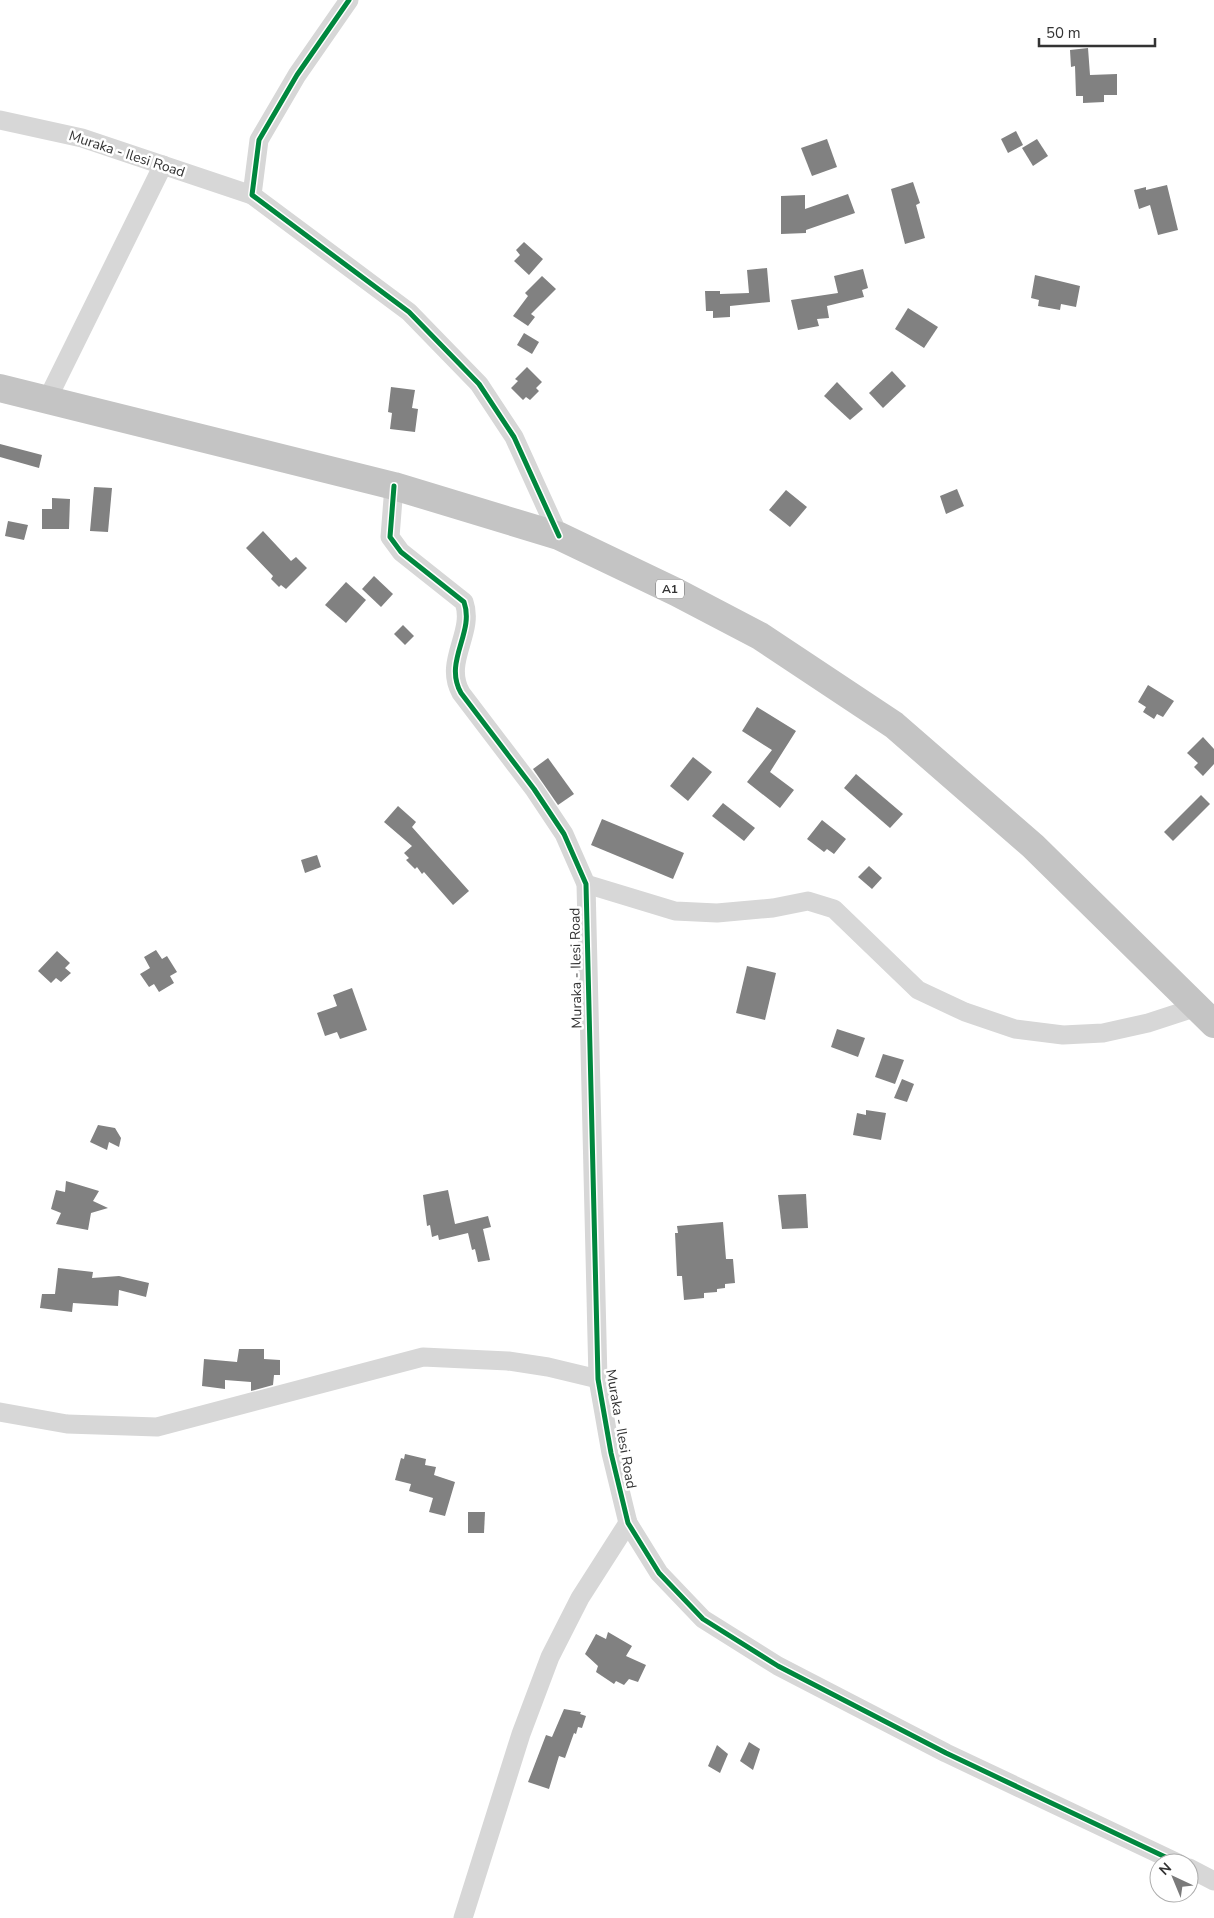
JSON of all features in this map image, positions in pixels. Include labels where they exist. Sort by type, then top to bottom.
[{"type":"highway","name":"A1","points":[[0,388],[394,486],[558,536],[676,592],[760,636],[894,725],[1033,846],[1206,1016]]},
{"type":"street","points":[[252,195],[259,140],[297,75],[349,0]]},
{"type":"street","name":"Muraka - Ilesi Road","points":[[0,120],[82,138],[252,195],[409,312],[479,384],[514,437],[558,536]]},
{"type":"street","points":[[47,400],[164,165]]},
{"type":"street","name":"Muraka - Ilesi Road","points":[[394,486],[390,538],[401,552],[464,602],[468,614],[455,666],[454,682],[461,694],[534,789],[564,834],[586,884],[598,1379],[611,1453],[628,1522],[659,1574],[703,1619],[778,1666],[946,1753],[1157,1853]]},
{"type":"street","points":[[586,884],[675,911],[717,913],[773,908],[808,901],[834,909],[918,990],[965,1012],[1015,1029],[1063,1035],[1103,1033],[1148,1023],[1206,1016]]},
{"type":"street","points":[[0,1412],[67,1424],[157,1427],[424,1357],[508,1361],[548,1367],[598,1379]]},
{"type":"street","points":[[463,1918],[521,1734],[550,1657],[580,1598],[628,1522]]},
{"type":"street","points":[[1199,1873],[1214,1881]]},
{"type":"building","points":[[1088,48],[1090,75],[1117,74],[1117,95],[1104,95],[1104,102],[1083,103],[1083,96],[1076,96],[1075,66],[1071,67],[1070,50]]},
{"type":"building","points":[[1016,131],[1023,145],[1008,153],[1001,139]]},
{"type":"building","points":[[827,139],[837,167],[812,176],[801,148]]},
{"type":"building","points":[[1037,139],[1048,156],[1033,166],[1022,148]]},
{"type":"building","points":[[913,182],[920,203],[916,205],[925,238],[905,244],[891,189]]},
{"type":"building","points":[[1167,185],[1178,230],[1158,235],[1150,205],[1139,209],[1134,190],[1146,187],[1146,190]]},
{"type":"building","points":[[848,194],[855,213],[806,230],[806,233],[781,234],[781,196],[805,195],[805,209]]},
{"type":"building","points":[[524,242],[543,259],[529,275],[514,261],[520,255],[516,250]]},
{"type":"building","points":[[767,268],[770,302],[730,306],[730,317],[713,318],[713,311],[706,311],[705,291],[720,291],[720,294],[749,293],[747,270]]},
{"type":"building","points":[[863,269],[868,288],[862,290],[864,297],[827,306],[829,318],[817,319],[819,326],[798,330],[791,300],[838,293],[834,276]]},
{"type":"building","points":[[1035,275],[1080,286],[1076,307],[1061,304],[1060,310],[1038,306],[1039,300],[1031,298]]},
{"type":"building","points":[[542,276],[556,289],[531,314],[535,317],[528,326],[513,316],[528,296],[525,293]]},
{"type":"building","points":[[908,308],[938,327],[924,348],[895,329]]},
{"type":"building","points":[[524,333],[539,342],[532,354],[517,345]]},
{"type":"building","points":[[527,367],[542,382],[536,388],[539,391],[530,400],[526,397],[523,400],[511,388],[518,381],[515,379]]},
{"type":"building","points":[[892,371],[906,386],[883,408],[869,393]]},
{"type":"building","points":[[837,382],[863,409],[850,420],[824,396]]},
{"type":"building","points":[[391,387],[415,390],[412,408],[418,409],[415,432],[390,429],[392,413],[388,412]]},
{"type":"building","points":[[0,444],[42,455],[39,468],[0,457]]},
{"type":"building","points":[[94,487],[112,488],[108,532],[90,531]]},
{"type":"building","points":[[957,489],[964,506],[946,514],[940,496]]},
{"type":"building","points":[[786,490],[807,507],[790,527],[769,510]]},
{"type":"building","points":[[52,498],[70,499],[69,529],[42,529],[42,509],[52,509]]},
{"type":"building","points":[[8,521],[28,525],[24,540],[5,536]]},
{"type":"building","points":[[263,531],[291,561],[296,557],[307,568],[286,589],[281,585],[279,587],[271,579],[273,576],[246,548]]},
{"type":"building","points":[[374,576],[393,594],[381,607],[362,589]]},
{"type":"building","points":[[346,582],[366,600],[346,623],[325,605]]},
{"type":"building","points":[[403,625],[414,636],[405,645],[394,634]]},
{"type":"building","points":[[1148,685],[1174,701],[1163,717],[1157,714],[1154,719],[1143,712],[1146,707],[1138,702]]},
{"type":"building","points":[[757,707],[796,731],[770,772],[794,790],[780,808],[747,782],[772,750],[742,731]]},
{"type":"building","points":[[1203,737],[1214,749],[1214,764],[1203,776],[1194,767],[1198,763],[1187,753]]},
{"type":"building","points":[[693,757],[712,772],[688,801],[670,786]]},
{"type":"building","points":[[548,758],[574,794],[558,805],[533,769]]},
{"type":"building","points":[[856,774],[903,814],[890,828],[844,788]]},
{"type":"building","points":[[1201,795],[1210,804],[1173,841],[1164,832]]},
{"type":"building","points":[[723,803],[755,828],[744,841],[712,816]]},
{"type":"building","points":[[398,806],[416,822],[412,827],[469,891],[453,905],[424,872],[422,874],[417,867],[415,869],[406,860],[409,858],[404,853],[412,846],[384,822]]},
{"type":"building","points":[[602,819],[684,853],[673,879],[591,845]]},
{"type":"building","points":[[822,820],[846,839],[834,854],[827,849],[824,852],[807,839]]},
{"type":"building","points":[[317,855],[321,867],[305,873],[301,860]]},
{"type":"building","points":[[869,866],[882,878],[872,889],[858,877]]},
{"type":"building","points":[[156,950],[162,959],[167,956],[177,972],[170,976],[174,983],[159,992],[154,984],[149,987],[140,974],[150,968],[144,957]]},
{"type":"building","points":[[57,951],[70,963],[65,968],[71,973],[61,982],[56,978],[51,983],[38,971]]},
{"type":"building","points":[[747,966],[776,973],[765,1020],[736,1013]]},
{"type":"building","points":[[352,988],[367,1030],[340,1039],[337,1032],[325,1036],[317,1013],[337,1006],[333,995]]},
{"type":"building","points":[[837,1029],[865,1038],[858,1057],[831,1047]]},
{"type":"building","points":[[883,1054],[904,1060],[895,1084],[875,1077]]},
{"type":"building","points":[[902,1079],[914,1084],[907,1102],[894,1098]]},
{"type":"building","points":[[866,1110],[886,1113],[881,1140],[853,1135],[857,1113],[866,1115]]},
{"type":"building","points":[[98,1125],[115,1128],[121,1138],[119,1147],[109,1142],[107,1150],[90,1142]]},
{"type":"building","points":[[66,1181],[99,1191],[93,1201],[108,1208],[91,1213],[88,1230],[56,1224],[61,1213],[51,1209],[56,1190],[65,1192]]},
{"type":"building","points":[[448,1190],[455,1224],[488,1216],[491,1227],[483,1229],[490,1260],[478,1262],[475,1249],[472,1250],[468,1233],[439,1240],[438,1235],[432,1237],[430,1225],[427,1226],[423,1195]]},
{"type":"building","points":[[806,1194],[808,1228],[782,1229],[778,1195]]},
{"type":"building","points":[[723,1222],[726,1259],[733,1259],[735,1283],[725,1284],[725,1288],[717,1289],[717,1292],[704,1293],[704,1298],[684,1300],[682,1276],[677,1276],[675,1233],[678,1233],[677,1226]]},
{"type":"building","points":[[58,1268],[93,1272],[92,1278],[119,1276],[149,1283],[146,1297],[119,1290],[118,1306],[73,1303],[72,1312],[40,1308],[42,1294],[55,1294]]},
{"type":"building","points":[[239,1349],[264,1349],[264,1359],[280,1360],[280,1375],[274,1375],[273,1385],[251,1391],[251,1382],[225,1380],[225,1389],[202,1386],[204,1359],[237,1362]]},
{"type":"building","points":[[405,1454],[426,1459],[425,1465],[436,1467],[434,1475],[455,1482],[445,1516],[429,1512],[433,1498],[409,1491],[411,1484],[395,1480],[401,1458],[404,1459]]},
{"type":"building","points":[[468,1512],[485,1512],[484,1533],[468,1533]]},
{"type":"building","points":[[608,1632],[632,1646],[626,1656],[646,1665],[638,1682],[629,1679],[624,1685],[616,1681],[614,1684],[596,1672],[598,1666],[585,1654],[596,1634],[606,1639]]},
{"type":"building","points":[[564,1709],[581,1712],[580,1714],[586,1716],[582,1728],[578,1727],[576,1734],[574,1733],[565,1758],[559,1756],[549,1789],[528,1782],[546,1735],[552,1737]]},
{"type":"building","points":[[749,1742],[760,1749],[753,1770],[740,1761]]},
{"type":"building","points":[[717,1745],[728,1754],[720,1773],[708,1766]]},
{"type":"cycle path","points":[[349,0],[297,75],[259,140],[252,195],[409,312],[479,384],[514,437],[559,536]]},
{"type":"cycle path","points":[[394,486],[390,537],[401,552],[464,602],[466,625],[455,670],[456,681],[461,693],[534,789],[564,834],[586,884],[598,1379],[611,1453],[628,1523],[659,1573],[703,1619],[778,1666],[946,1753],[1157,1853]]}]
